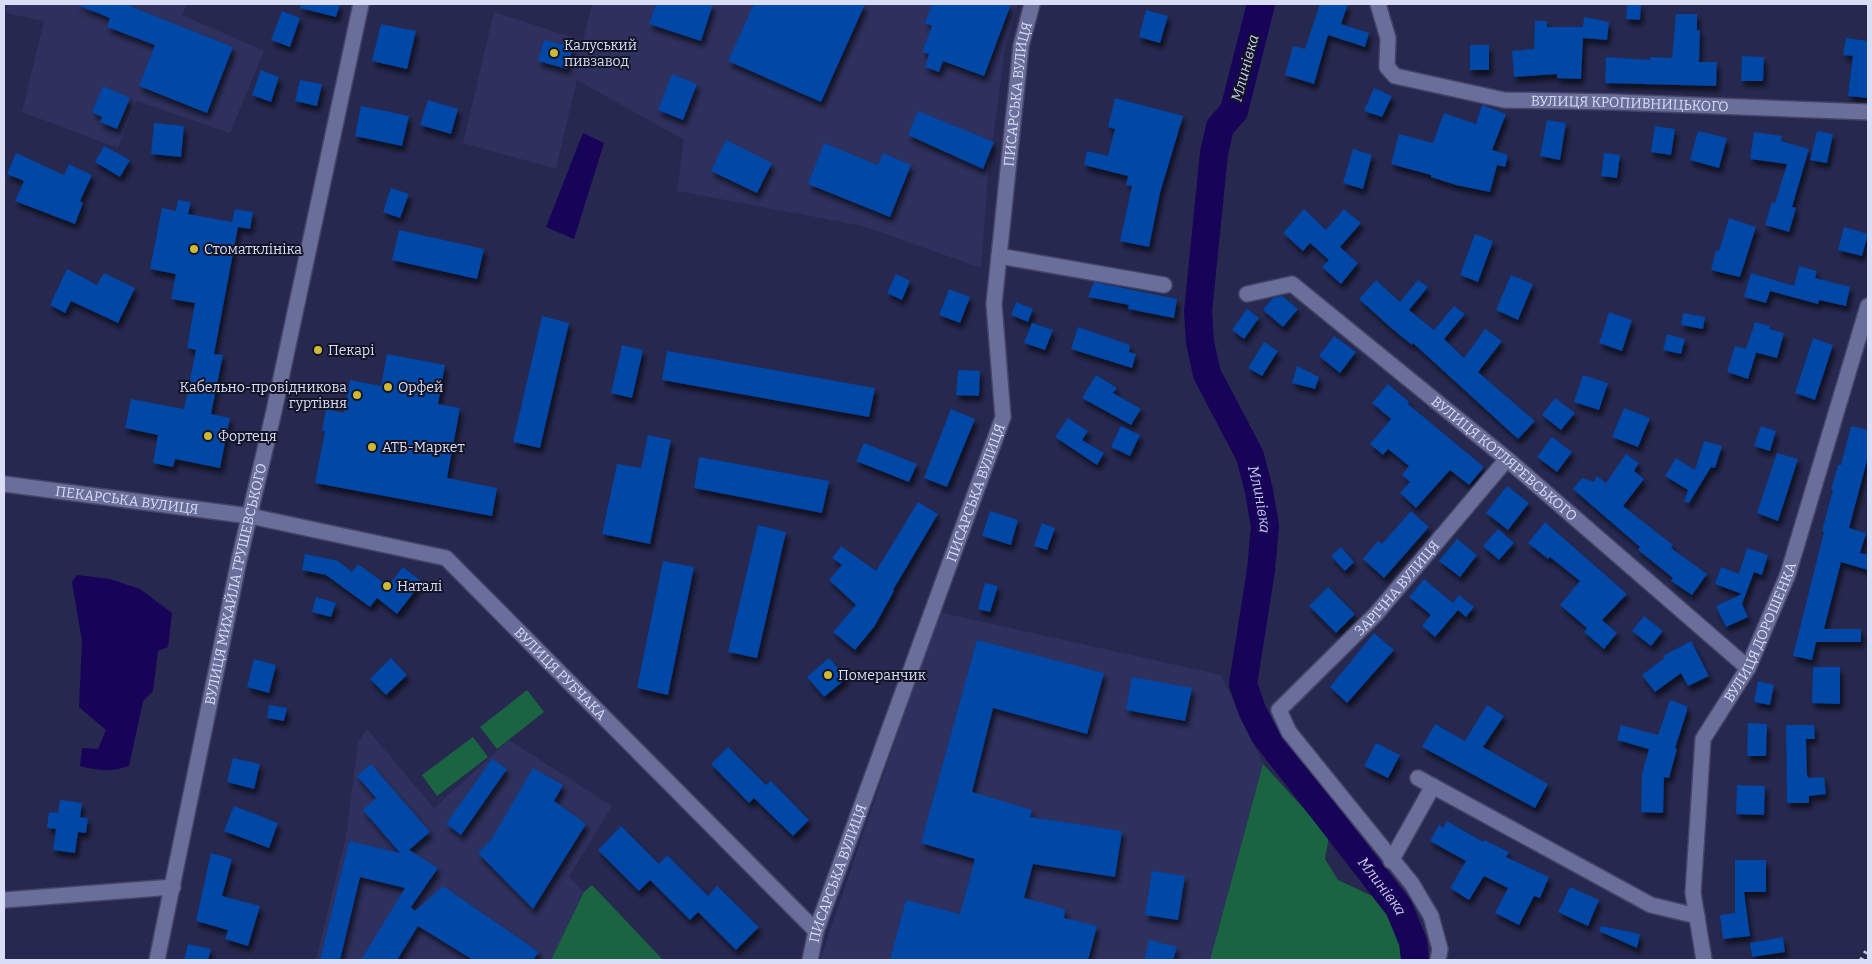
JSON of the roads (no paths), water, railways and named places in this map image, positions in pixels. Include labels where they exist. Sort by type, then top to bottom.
[{"type":"street","name":"ВУЛИЦЯ МИХАЙЛА ГРУШЕВСЬКОГО","points":[[156,960],[361,4]]},
{"type":"street","name":"ПИСАРСЬКА ВУЛИЦЯ","points":[[810,960],[816,931],[1003,417],[994,304],[1021,46],[1032,4]]},
{"type":"street","name":"ВУЛИЦЯ КРОПИВНИЦЬКОГО","points":[[1378,4],[1388,38],[1387,67],[1395,76],[1504,100],[1614,102],[1868,112]]},
{"type":"street","points":[[999,256],[1164,285]]},
{"type":"street","name":"ВУЛИЦЯ КОТЛЯРЕВСЬКОГО","points":[[1247,294],[1292,284],[1507,459],[1748,668]]},
{"type":"street","name":"ВУЛИЦЯ ДОРОШЕНКА","points":[[1704,960],[1693,893],[1703,739],[1748,668],[1788,574],[1868,306]]},
{"type":"street","name":"ЗАРІЧНА ВУЛИЦЯ","points":[[1391,861],[1289,732],[1279,710],[1376,614],[1507,459]]},
{"type":"street","name":"ПЕКАРСЬКА ВУЛИЦЯ","points":[[4,484],[250,516]]},
{"type":"street","name":"ВУЛИЦЯ РУБЧАКА","points":[[250,516],[446,558],[816,931]]},
{"type":"street","points":[[1418,778],[1651,905],[1697,916]]},
{"type":"street","points":[[1433,786],[1391,861],[1412,884],[1431,916],[1440,949],[1438,960]]},
{"type":"street","points":[[4,900],[172,887]]},
{"type":"waterway","name":"Млинівка","points":[[1261,4],[1234,111],[1220,127],[1214,153],[1198,312],[1200,342],[1207,374],[1250,456],[1265,526],[1261,570],[1243,684],[1252,710],[1264,734],[1399,908],[1413,942],[1415,960]]},
{"type":"railway","points":[[1861,960],[1868,948]]},
{"type":"place","name":"Калуський пивзавод","points":[[554,53]]},
{"type":"place","name":"Стоматклініка","points":[[194,249]]},
{"type":"place","name":"Пекарі","points":[[318,350]]},
{"type":"place","name":"Орфей","points":[[388,387]]},
{"type":"place","name":"Кабельно-провідникова гуртівня","points":[[357,395]]},
{"type":"place","name":"Фортеця","points":[[208,436]]},
{"type":"place","name":"АТБ-Маркет","points":[[372,447]]},
{"type":"place","name":"Наталі","points":[[387,586]]},
{"type":"place","name":"Померанчик","points":[[828,675]]}]
